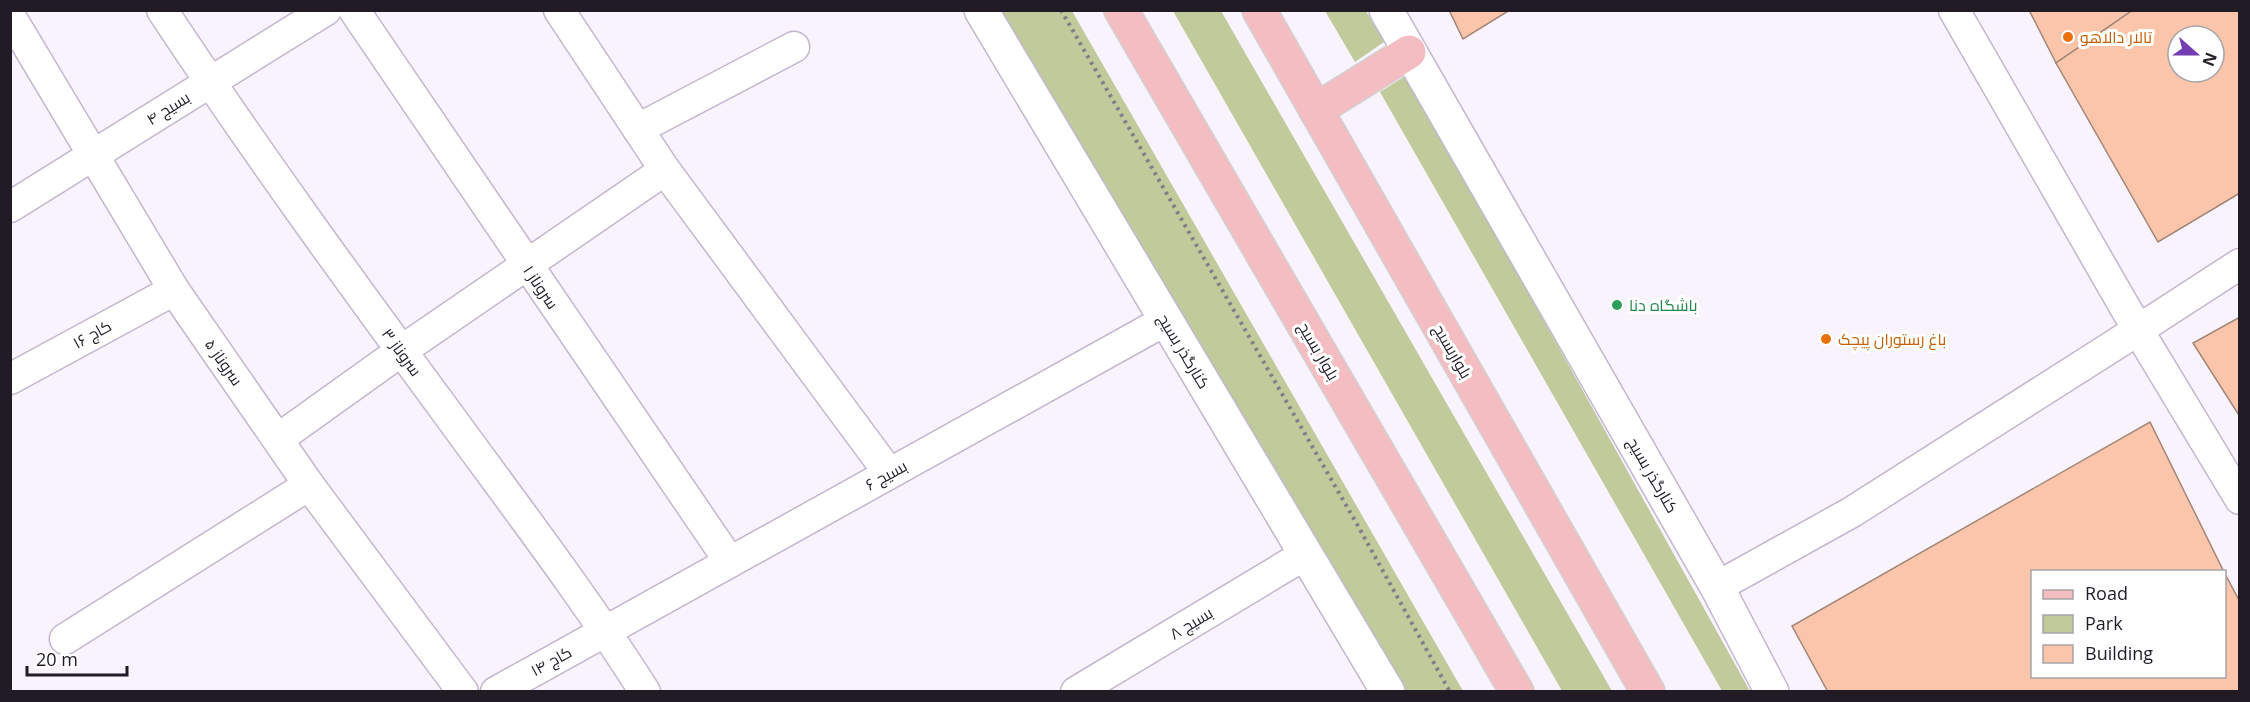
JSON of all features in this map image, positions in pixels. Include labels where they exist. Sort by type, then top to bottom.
[{"type":"main road","name":"بلوار بسیج","points":[[1121,10],[1517,692]]},
{"type":"main road","name":"بلواربسیج","points":[[1259,10],[1648,692]]},
{"type":"main road","points":[[1316,110],[1408,52]]},
{"type":"street","name":"سروناز ۳","points":[[162,10],[210,82],[401,351],[606,630],[645,692]]},
{"type":"street","name":"بسیج ۴","points":[[10,207],[326,10]]},
{"type":"street","name":"سروناز ۱","points":[[354,10],[729,562]]},
{"type":"street","points":[[559,10],[665,170],[889,473]]},
{"type":"street","name":"کنارگذر بسیج","points":[[981,10],[1388,692]]},
{"type":"street","name":"کنارگذر بسیج","points":[[1386,10],[1408,52],[1717,587],[1772,692]]},
{"type":"street","points":[[1954,10],[2138,330],[2240,499]]},
{"type":"street","name":"سروناز ۵","points":[[10,16],[174,290],[309,485],[463,692]]},
{"type":"street","points":[[638,129],[794,48]]},
{"type":"street","points":[[278,439],[401,351],[665,170]]},
{"type":"street","points":[[1717,587],[1851,512],[2240,264]]},
{"type":"street","name":"کاج ۱۶","points":[[10,379],[174,290]]},
{"type":"street","name":"بسیج ۶","points":[[606,630],[1166,320]]},
{"type":"street","points":[[65,639],[309,485]]},
{"type":"street","name":"بسیج ۸","points":[[1076,692],[1306,554]]},
{"type":"street","name":"کاج ۱۴","points":[[495,692],[606,630]]},
{"type":"path","points":[[1061,10],[1358,526],[1450,692]]},
{"type":"green space","points":[[997,11],[1072,11],[1463,691],[1389,691]]},
{"type":"green space","points":[[1173,11],[1221,11],[1612,691],[1562,691]]},
{"type":"green space","points":[[1325,11],[1366,11],[1384,42],[1355,62]]},
{"type":"green space","points":[[1407,75],[1750,691],[1722,691],[1380,92]]},
{"type":"building","points":[[1449,10],[1510,10],[1463,39]]},
{"type":"building","name":"تالار دالاهو","points":[[2029,10],[2133,10],[2056,63]]},
{"type":"building","points":[[2133,10],[2240,10],[2240,193],[2158,242],[2056,63]]},
{"type":"building","points":[[2240,317],[2240,417],[2193,343]]},
{"type":"building","points":[[2150,422],[2223,570],[2031,570],[2031,678],[2226,678],[2226,576],[2240,602],[2240,692],[1828,692],[1792,626]]},
{"type":"place","name":"تالار دالاهو","points":[[2068,37]]},
{"type":"place","name":"باشگاه دنا","points":[[1617,305]]},
{"type":"place","name":"باغ رستوران پیچک","points":[[1826,339]]}]
